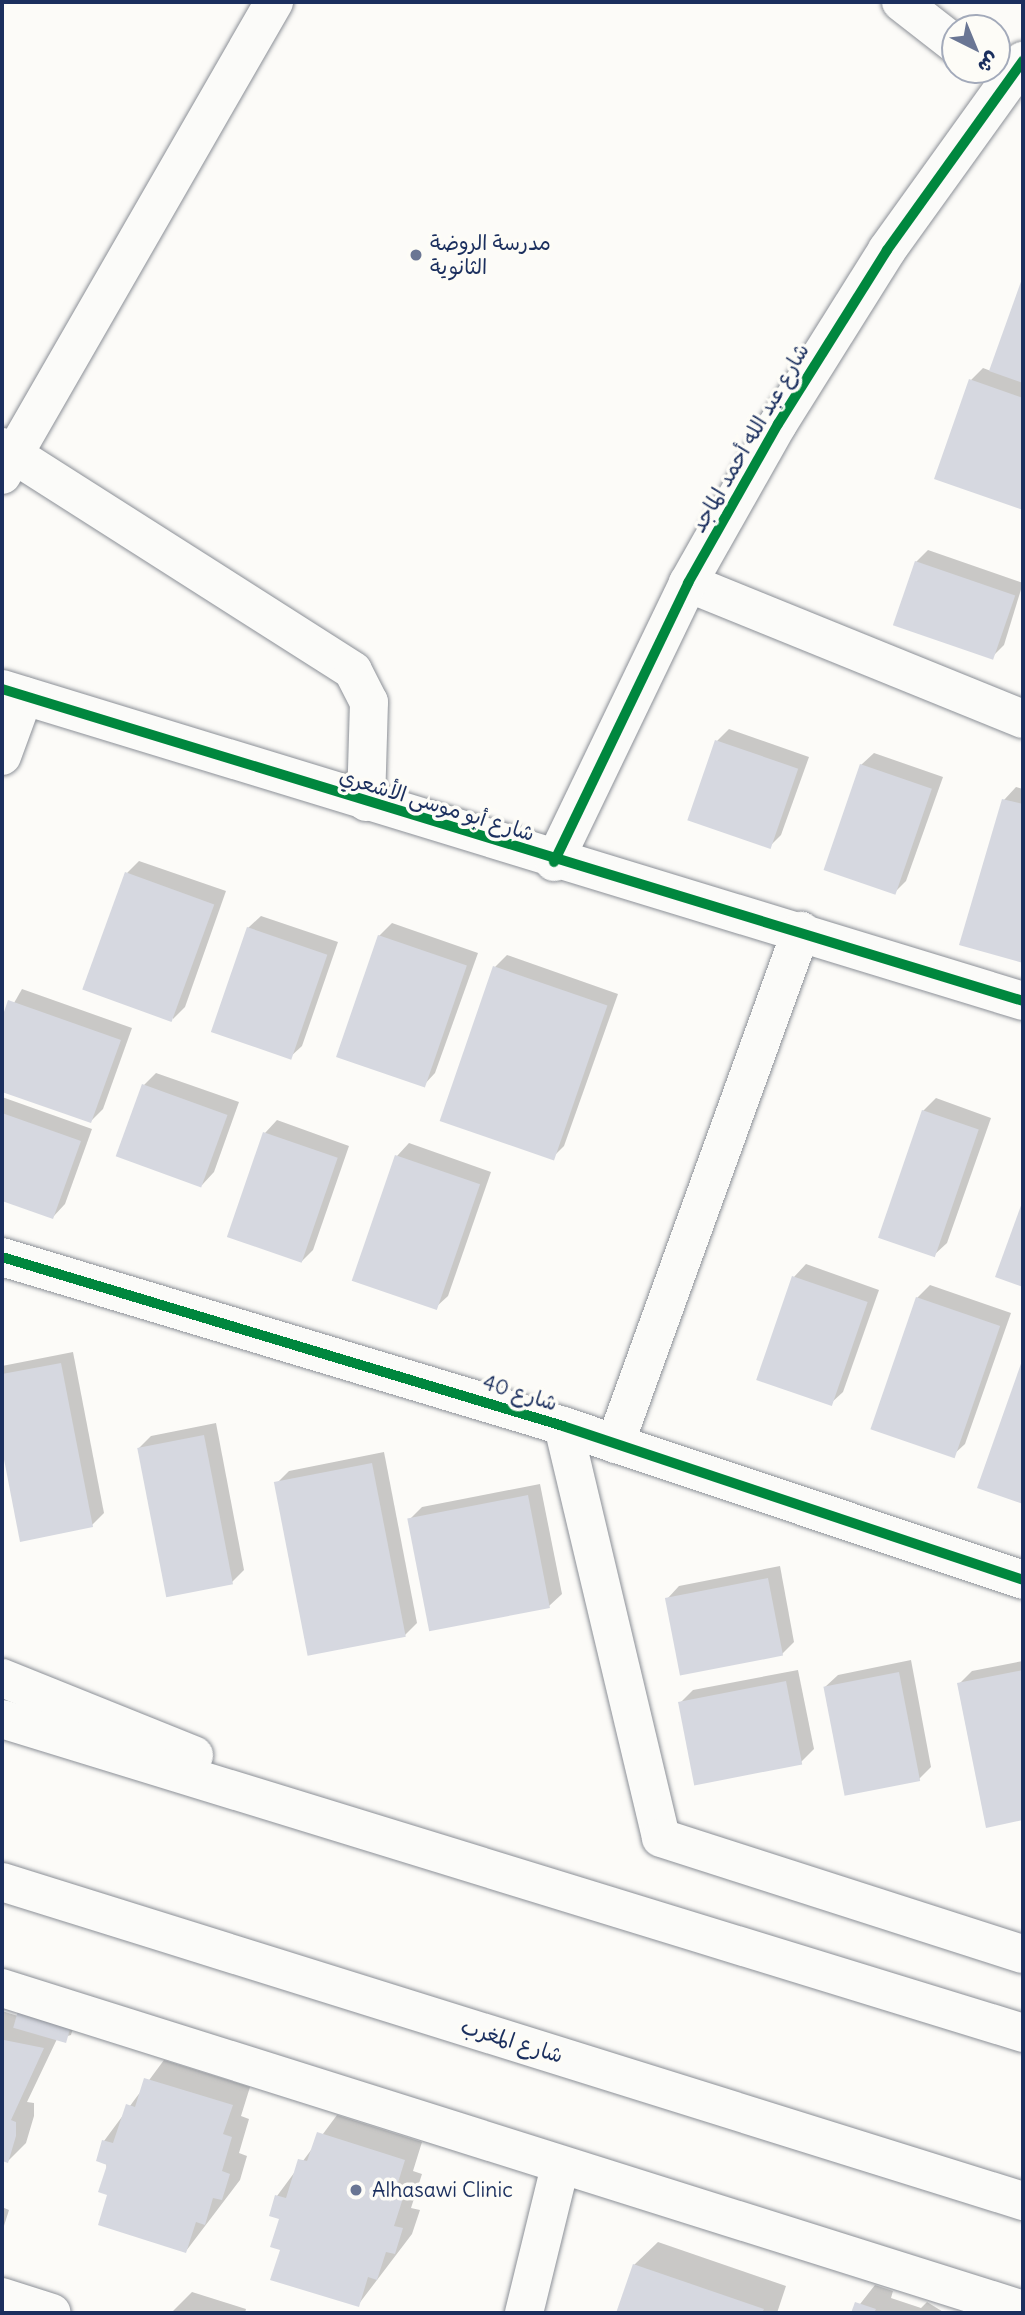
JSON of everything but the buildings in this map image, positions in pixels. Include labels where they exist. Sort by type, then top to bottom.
[{"type":"main road","points":[[274,2],[6,459],[353,671],[369,702],[366,803]]},
{"type":"main road","points":[[901,2],[941,33]]},
{"type":"main road","name":"شارع عبد الله أحمد الماجد","points":[[554,862],[688,583],[827,343],[997,84]]},
{"type":"main road","points":[[688,583],[1023,719]]},
{"type":"main road","points":[[2,756],[13,692]]},
{"type":"main road","name":"شارع أبو موسى الأشعري","points":[[13,692],[554,862],[801,931],[1023,1002]]},
{"type":"main road","points":[[615,1444],[801,931]]},
{"type":"main road","name":"شارع 40","points":[[2,1257],[563,1426],[1023,1580]]},
{"type":"main road","points":[[563,1426],[661,1838],[1023,1954]]},
{"type":"main road","points":[[2,1678],[399,1842]]},
{"type":"main road","points":[[2,1718],[1023,2033]]},
{"type":"main road","name":"شارع المغرب","points":[[2,1882],[1023,2201]]},
{"type":"main road","points":[[2,1988],[1023,2310]]},
{"type":"main road","points":[[524,2313],[560,2166]]},
{"type":"main road","points":[[2,2297],[52,2313]]},
{"type":"cycle path","points":[[554,862],[688,583],[778,424],[887,250],[1023,61]]},
{"type":"cycle path","points":[[2,689],[1023,1001]]},
{"type":"cycle path","points":[[2,1257],[563,1426],[1023,1580]]},
{"type":"place","name":"مدرسة الروضة الثانوية","points":[[416,255]]},
{"type":"place","name":"Alhasawi Clinic","points":[[356,2190]]}]
